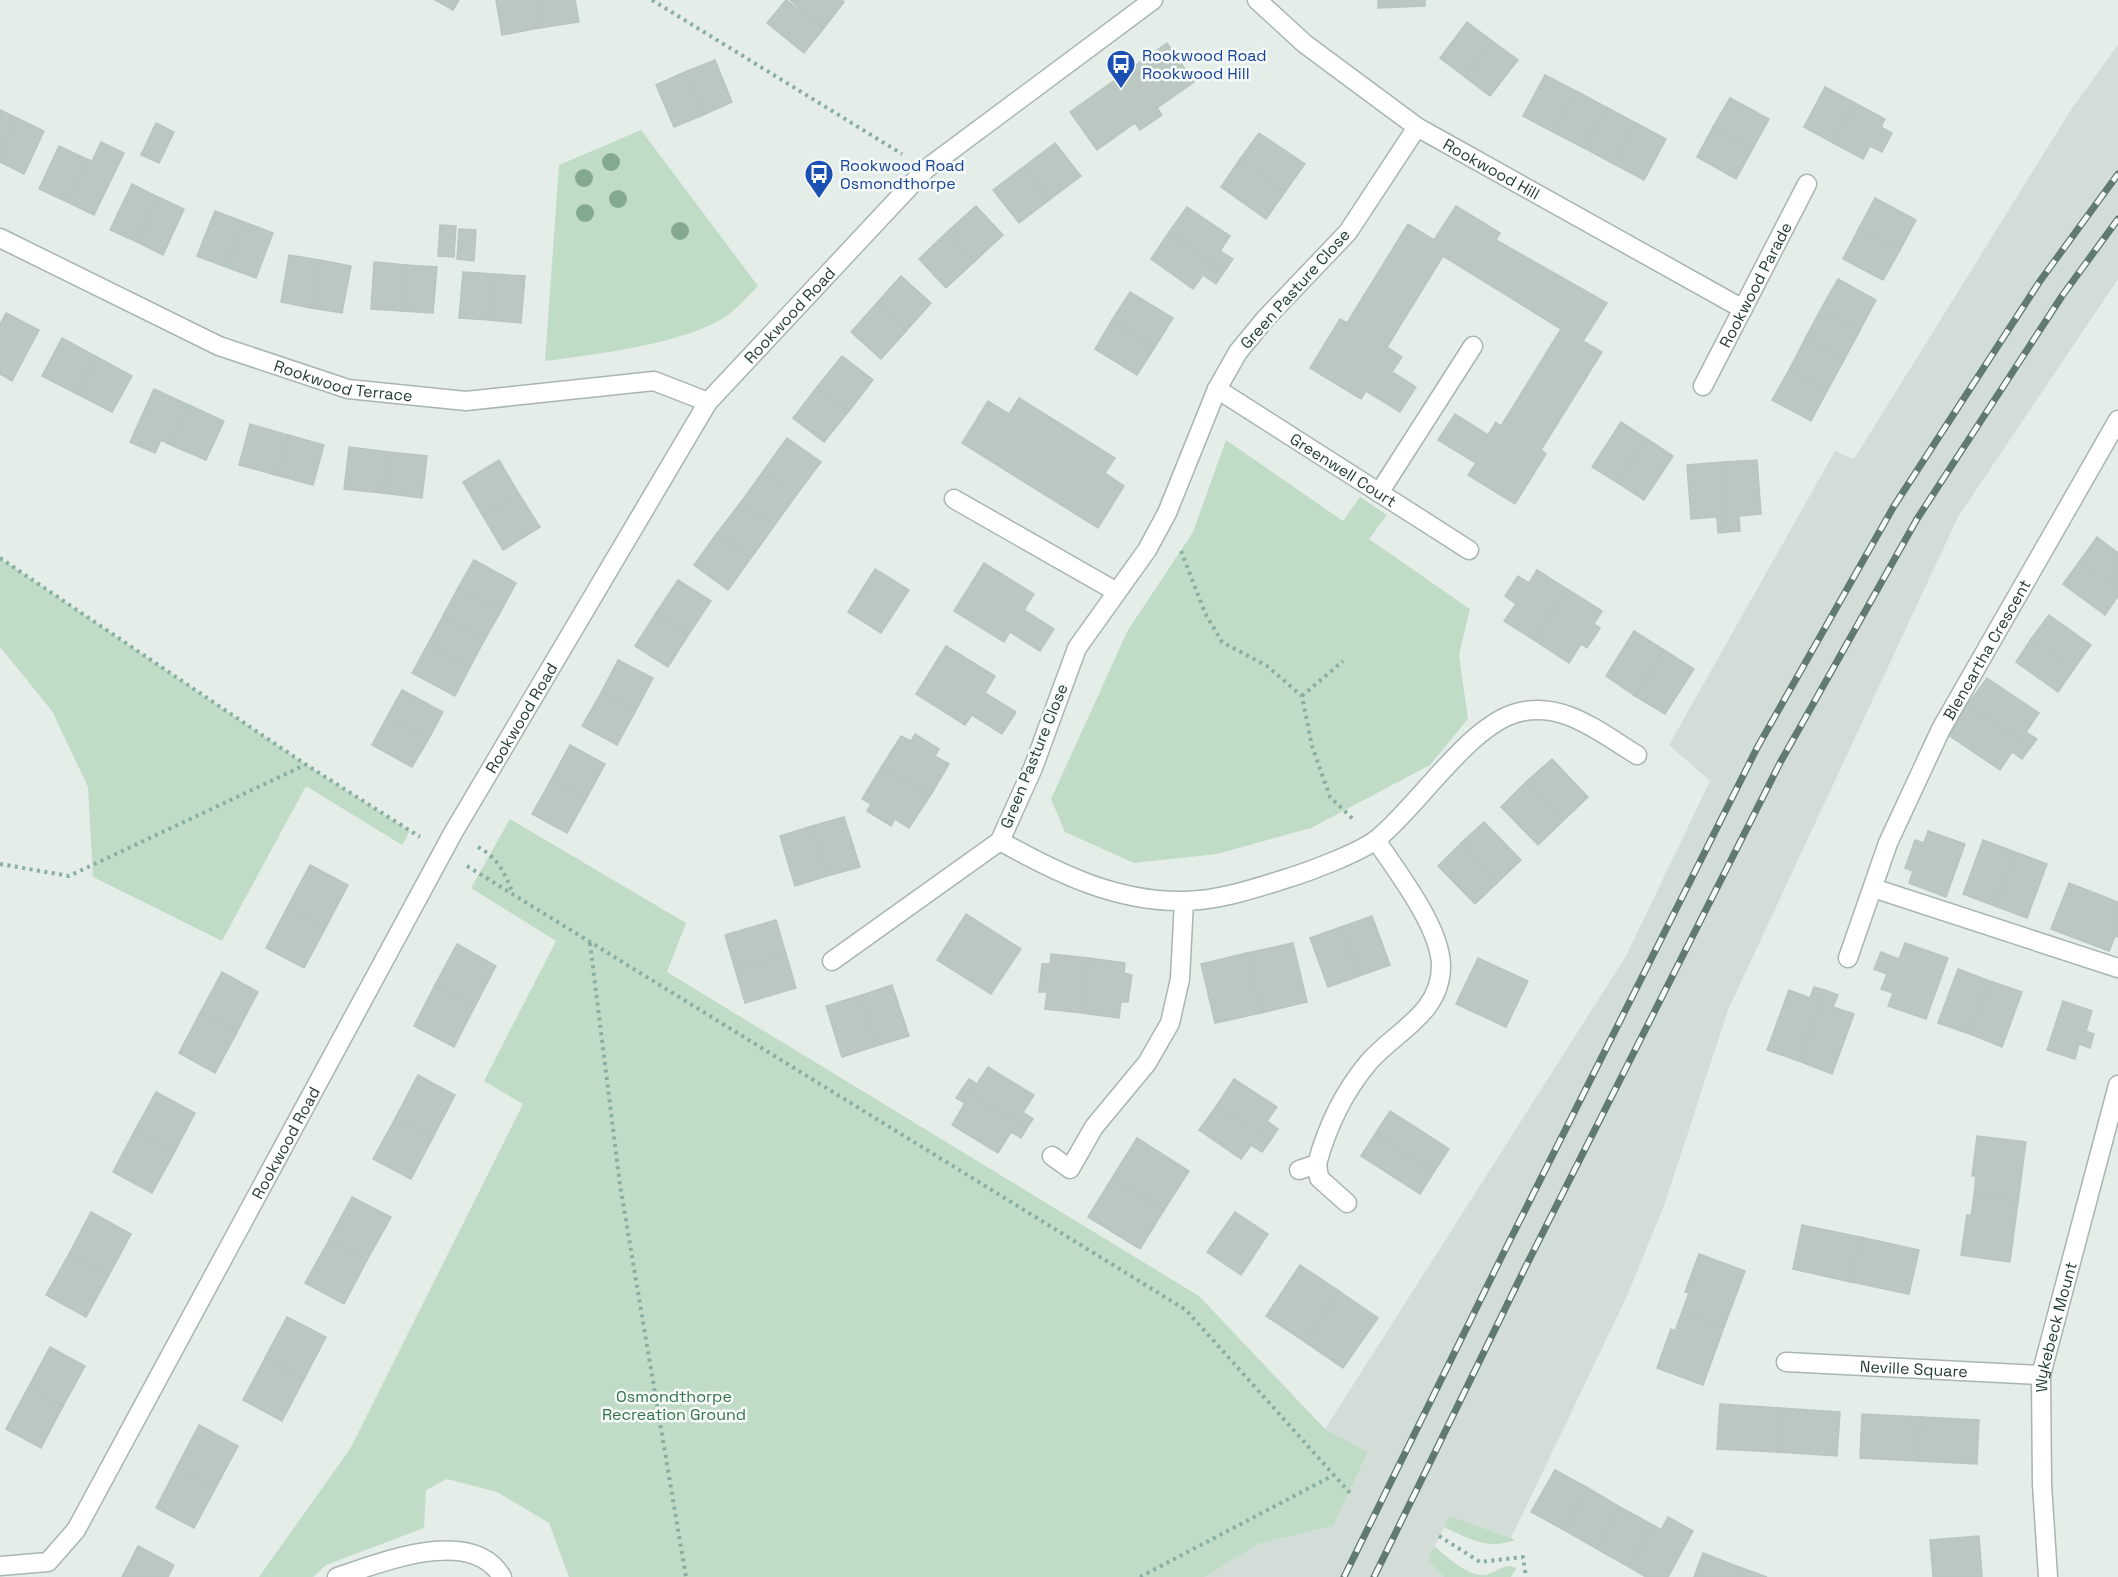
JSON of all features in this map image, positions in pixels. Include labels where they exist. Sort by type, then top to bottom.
[{"type":"street","name":"Rookwood Road","points":[[0,1566],[48,1562],[76,1530],[453,833],[708,402],[926,169],[1152,0]]},
{"type":"street","name":"Rookwood Hill","points":[[1257,0],[1305,45],[1417,127],[1743,309]]},
{"type":"street","name":"Green Pasture Close","points":[[1417,127],[1348,232],[1266,318],[1238,352],[1217,389],[1167,513],[1147,550],[1077,648],[1033,768],[1000,841],[1058,874],[1121,895],[1184,901],[1244,891],[1309,872],[1376,840],[1489,725],[1514,713],[1541,709],[1568,713],[1637,755]]},
{"type":"street","name":"Rookwood Parade","points":[[1703,386],[1807,184]]},
{"type":"street","name":"Rookwood Terrace","points":[[0,238],[219,346],[348,389],[466,401],[654,381],[708,402]]},
{"type":"street","points":[[1379,492],[1473,346]]},
{"type":"street","name":"Greenwell Court","points":[[1217,389],[1469,550]]},
{"type":"street","name":"Blencartha Crescent","points":[[1848,958],[1888,843],[1941,729],[2118,420]]},
{"type":"street","points":[[954,499],[1118,592]]},
{"type":"street","points":[[1347,1203],[1318,1178],[1317,1164],[1324,1136],[1342,1100],[1369,1062],[1425,1013],[1437,987],[1441,964],[1433,935],[1376,840]]},
{"type":"street","points":[[832,961],[1000,841]]},
{"type":"street","points":[[1873,888],[2118,968]]},
{"type":"street","points":[[1052,1156],[1070,1169],[1094,1127],[1147,1063],[1170,1023],[1180,979],[1184,901]]},
{"type":"street","name":"Wykebeck Mount","points":[[2048,1577],[2042,1484],[2041,1375],[2118,1084]]},
{"type":"street","points":[[1299,1170],[1317,1164]]},
{"type":"street","name":"Neville Square","points":[[1786,1362],[2041,1375]]},
{"type":"street","points":[[337,1577],[375,1565],[458,1549],[474,1553],[489,1561],[502,1577]]},
{"type":"path","points":[[652,0],[926,169]]},
{"type":"path","points":[[1167,513],[1205,613],[1222,642],[1267,666],[1302,696],[1312,746],[1330,797],[1376,840]]},
{"type":"path","points":[[0,558],[305,765],[1186,1310],[1350,1493]]},
{"type":"path","points":[[1302,696],[1343,661]]},
{"type":"path","points":[[0,864],[69,876],[305,765]]},
{"type":"path","points":[[453,833],[489,853],[501,865],[513,895]]},
{"type":"path","points":[[590,943],[620,1185],[686,1577]]},
{"type":"path","points":[[1140,1577],[1334,1475]]},
{"type":"path","points":[[1439,1536],[1480,1562],[1523,1557],[1526,1577]]},
{"type":"shaded area","points":[[2118,45],[2118,279],[1958,517],[1728,1010],[1665,1203],[1627,1296],[1511,1538],[1450,1516],[1428,1560],[1444,1577],[1205,1577],[1258,1544],[1333,1526],[1368,1452],[1325,1429],[1626,956],[1710,781],[1669,745],[1835,451],[1854,459],[2072,108]]},
{"type":"green space","points":[[641,130],[758,286],[728,315],[690,333],[640,346],[545,361],[559,165]]},
{"type":"green space","points":[[1226,440],[1343,521],[1360,497],[1387,515],[1369,539],[1470,609],[1459,655],[1468,719],[1430,765],[1311,828],[1217,854],[1134,863],[1065,832],[1051,799],[1128,630],[1193,532]]},
{"type":"green space","points":[[0,558],[305,764],[410,831],[402,845],[306,786],[222,941],[93,877],[88,787],[52,711],[0,647]]},
{"type":"green space","name":"Osmondthorpe Recreation Ground","points":[[510,819],[686,923],[667,972],[1199,1296],[1325,1429],[1368,1452],[1333,1526],[1258,1544],[1205,1577],[569,1577],[549,1523],[497,1492],[447,1479],[426,1490],[424,1528],[326,1565],[313,1577],[259,1577],[350,1449],[523,1104],[484,1081],[556,941],[471,888]]},
{"type":"green space","points":[[1450,1516],[1515,1540],[1496,1544],[1470,1539],[1444,1527]]},
{"type":"green space","points":[[1434,1546],[1457,1565],[1477,1574],[1488,1574],[1508,1566],[1516,1568],[1511,1577],[1444,1577],[1428,1560]]},
{"type":"building","points":[[435,0],[459,0],[453,10]]},
{"type":"building","points":[[496,0],[536,0],[540,28],[502,35]]},
{"type":"building","points":[[536,0],[575,0],[579,22],[540,28]]},
{"type":"building","points":[[786,0],[824,28],[804,53],[767,23]]},
{"type":"building","points":[[790,0],[841,0],[844,2],[824,28]]},
{"type":"building","points":[[1378,0],[1425,0],[1425,6],[1378,8]]},
{"type":"building","points":[[1467,22],[1492,41],[1465,77],[1440,58]]},
{"type":"building","points":[[1492,41],[1518,60],[1490,96],[1465,77]]},
{"type":"building","points":[[1167,43],[1194,82],[1157,108],[1162,115],[1140,130],[1135,123],[1097,150],[1070,112]]},
{"type":"building","points":[[715,60],[732,102],[703,115],[685,72]]},
{"type":"building","points":[[685,72],[703,115],[674,127],[656,85]]},
{"type":"building","points":[[1545,75],[1576,91],[1553,132],[1523,116]]},
{"type":"building","points":[[1825,87],[1855,103],[1833,143],[1804,127]]},
{"type":"building","points":[[1576,91],[1606,107],[1584,148],[1553,132]]},
{"type":"building","points":[[1730,98],[1769,119],[1753,148],[1713,127]]},
{"type":"building","points":[[1855,103],[1885,119],[1881,127],[1892,133],[1882,152],[1870,146],[1863,159],[1833,143]]},
{"type":"building","points":[[1606,107],[1636,123],[1614,164],[1584,148]]},
{"type":"building","points":[[0,110],[17,118],[0,154]]},
{"type":"building","points":[[17,118],[44,131],[24,174],[0,162],[0,154]]},
{"type":"building","points":[[156,123],[174,132],[159,163],[141,155]]},
{"type":"building","points":[[1636,123],[1666,139],[1644,180],[1614,164]]},
{"type":"building","points":[[1713,127],[1753,148],[1736,179],[1697,157]]},
{"type":"building","points":[[1259,133],[1305,164],[1285,192],[1240,159]]},
{"type":"building","points":[[101,142],[124,153],[94,215],[67,202],[87,159],[92,161]]},
{"type":"building","points":[[1055,143],[1081,176],[1049,200],[1025,166]]},
{"type":"building","points":[[59,146],[87,159],[67,202],[39,189]]},
{"type":"building","points":[[1240,159],[1285,192],[1266,219],[1221,187]]},
{"type":"building","points":[[1025,166],[1049,200],[1019,223],[993,190]]},
{"type":"building","points":[[132,184],[158,197],[137,242],[110,230]]},
{"type":"building","points":[[158,197],[184,209],[163,255],[137,242]]},
{"type":"building","points":[[1875,198],[1916,220],[1900,250],[1859,228]]},
{"type":"building","points":[[976,206],[1003,235],[974,262],[947,232]]},
{"type":"building","points":[[1456,206],[1500,233],[1496,240],[1607,303],[1583,341],[1602,352],[1541,450],[1546,454],[1515,504],[1468,475],[1476,463],[1438,440],[1455,414],[1488,435],[1496,422],[1501,426],[1561,329],[1443,256],[1387,347],[1402,357],[1392,372],[1416,387],[1400,412],[1366,391],[1361,399],[1310,368],[1340,319],[1347,323],[1408,224],[1434,240]]},
{"type":"building","points":[[1187,207],[1230,236],[1220,251],[1233,259],[1224,272],[1169,232]]},
{"type":"building","points":[[215,211],[244,222],[226,267],[197,256]]},
{"type":"building","points":[[244,222],[273,233],[256,278],[226,267]]},
{"type":"building","points":[[440,225],[456,226],[454,257],[438,256]]},
{"type":"building","points":[[1859,228],[1900,250],[1883,280],[1843,259]]},
{"type":"building","points":[[459,229],[476,230],[474,261],[457,259]]},
{"type":"building","points":[[947,232],[974,262],[946,288],[919,259]]},
{"type":"building","points":[[1169,232],[1224,272],[1216,284],[1203,275],[1193,289],[1151,259]]},
{"type":"building","points":[[289,255],[320,260],[311,308],[281,302]]},
{"type":"building","points":[[320,260],[351,266],[342,313],[311,308]]},
{"type":"building","points":[[374,262],[406,265],[402,311],[371,309]]},
{"type":"building","points":[[406,265],[437,267],[433,313],[402,311]]},
{"type":"building","points":[[463,272],[494,274],[490,320],[459,318]]},
{"type":"building","points":[[494,274],[525,276],[521,323],[490,320]]},
{"type":"building","points":[[901,276],[931,303],[906,331],[876,304]]},
{"type":"building","points":[[1838,279],[1876,300],[1860,330],[1821,309]]},
{"type":"building","points":[[1130,292],[1173,318],[1155,347],[1112,320]]},
{"type":"building","points":[[876,304],[906,331],[881,359],[851,332]]},
{"type":"building","points":[[1821,309],[1860,330],[1844,360],[1805,339]]},
{"type":"building","points":[[6,313],[39,330],[12,381],[0,374],[0,324]]},
{"type":"building","points":[[1112,320],[1155,347],[1137,375],[1095,349]]},
{"type":"building","points":[[62,338],[97,357],[77,394],[42,376]]},
{"type":"building","points":[[1805,339],[1844,360],[1827,391],[1789,370]]},
{"type":"building","points":[[842,356],[873,380],[849,411],[817,387]]},
{"type":"building","points":[[97,357],[132,376],[112,412],[77,394]]},
{"type":"building","points":[[1789,370],[1827,391],[1811,421],[1772,400]]},
{"type":"building","points":[[817,387],[849,411],[824,442],[793,418]]},
{"type":"building","points":[[154,389],[189,405],[171,445],[161,440],[155,453],[130,442]]},
{"type":"building","points":[[1019,398],[1115,458],[1105,473],[1124,486],[1098,528],[962,443],[988,401],[1009,414]]},
{"type":"building","points":[[189,405],[224,421],[206,460],[171,445]]},
{"type":"building","points":[[1621,422],[1647,439],[1618,483],[1592,467]]},
{"type":"building","points":[[250,424],[288,435],[276,475],[239,465]]},
{"type":"building","points":[[288,435],[324,445],[313,485],[276,475]]},
{"type":"building","points":[[787,438],[821,462],[797,494],[764,470]]},
{"type":"building","points":[[1647,439],[1673,456],[1644,500],[1618,483]]},
{"type":"building","points":[[349,447],[388,452],[383,493],[344,489]]},
{"type":"building","points":[[388,452],[427,456],[422,498],[383,493]]},
{"type":"building","points":[[499,460],[519,494],[483,516],[463,482]]},
{"type":"building","points":[[1757,460],[1761,514],[1739,516],[1740,531],[1728,532],[1723,462]]},
{"type":"building","points":[[1723,462],[1728,532],[1718,533],[1717,517],[1691,519],[1687,465]]},
{"type":"building","points":[[764,470],[797,494],[774,526],[741,502]]},
{"type":"building","points":[[519,494],[540,527],[503,550],[483,516]]},
{"type":"building","points":[[741,502],[774,526],[751,558],[717,533]]},
{"type":"building","points":[[717,533],[751,558],[728,590],[694,565]]},
{"type":"building","points":[[2097,537],[2118,553],[2118,589],[2079,562]]},
{"type":"building","points":[[474,560],[516,583],[501,611],[458,588]]},
{"type":"building","points":[[2079,562],[2118,589],[2118,596],[2105,615],[2063,584]]},
{"type":"building","points":[[984,563],[1034,594],[1024,610],[1054,629],[1040,651],[1010,632],[1004,642],[954,611]]},
{"type":"building","points":[[875,569],[909,590],[881,633],[848,612]]},
{"type":"building","points":[[1537,570],[1567,589],[1534,640],[1504,621],[1516,604],[1505,596],[1518,576],[1529,583]]},
{"type":"building","points":[[678,580],[711,601],[689,634],[656,613]]},
{"type":"building","points":[[458,588],[501,611],[485,639],[443,616]]},
{"type":"building","points":[[1567,589],[1602,611],[1594,624],[1600,628],[1587,648],[1581,644],[1569,663],[1534,640]]},
{"type":"building","points":[[656,613],[689,634],[668,667],[635,646]]},
{"type":"building","points":[[2049,615],[2091,645],[2074,669],[2031,639]]},
{"type":"building","points":[[443,616],[485,639],[470,667],[428,644]]},
{"type":"building","points":[[1634,631],[1664,650],[1635,696],[1606,676]]},
{"type":"building","points":[[2031,639],[2074,669],[2058,692],[2016,662]]},
{"type":"building","points":[[428,644],[470,667],[455,696],[412,673]]},
{"type":"building","points":[[946,646],[995,676],[985,693],[1016,712],[1002,734],[972,715],[965,725],[916,694]]},
{"type":"building","points":[[1664,650],[1694,669],[1665,714],[1635,696]]},
{"type":"building","points":[[618,660],[653,678],[635,712],[601,693]]},
{"type":"building","points":[[1987,678],[2039,713],[2026,732],[2037,739],[2030,748],[1967,705]]},
{"type":"building","points":[[402,690],[443,712],[428,740],[387,717]]},
{"type":"building","points":[[601,693],[635,712],[617,745],[582,726]]},
{"type":"building","points":[[1967,705],[2030,748],[2022,759],[2012,752],[2000,770],[1947,734]]},
{"type":"building","points":[[387,717],[428,740],[412,767],[372,745]]},
{"type":"building","points":[[915,734],[939,749],[935,756],[949,764],[930,796],[882,766],[901,736],[911,741]]},
{"type":"building","points":[[570,745],[605,764],[586,799],[551,780]]},
{"type":"building","points":[[1552,759],[1588,797],[1563,821],[1526,782]]},
{"type":"building","points":[[882,766],[930,796],[909,828],[895,819],[891,826],[867,811],[871,804],[862,799]]},
{"type":"building","points":[[551,780],[586,799],[567,833],[532,814]]},
{"type":"building","points":[[1526,782],[1563,821],[1538,845],[1501,807]]},
{"type":"building","points":[[844,817],[860,867],[827,876],[812,826]]},
{"type":"building","points":[[1484,822],[1521,860],[1497,883],[1461,843]]},
{"type":"building","points":[[812,826],[827,876],[795,886],[780,836]]},
{"type":"building","points":[[1928,831],[1965,844],[1946,897],[1909,883],[1913,871],[1905,868],[1915,840],[1924,843]]},
{"type":"building","points":[[1983,840],[2015,852],[1995,906],[1963,894]]},
{"type":"building","points":[[1461,843],[1497,883],[1475,904],[1438,866]]},
{"type":"building","points":[[2015,852],[2047,864],[2027,918],[1995,906]]},
{"type":"building","points":[[310,865],[348,885],[326,927],[288,906]]},
{"type":"building","points":[[2069,883],[2118,902],[2118,937],[2115,936],[2109,951],[2051,929]]},
{"type":"building","points":[[288,906],[326,927],[304,968],[266,948]]},
{"type":"building","points":[[966,914],[1021,949],[991,994],[937,960]]},
{"type":"building","points":[[1372,916],[1390,965],[1359,976],[1341,927]]},
{"type":"building","points":[[776,920],[786,954],[735,969],[725,935]]},
{"type":"building","points":[[1341,927],[1359,976],[1328,987],[1310,938]]},
{"type":"building","points":[[1293,943],[1307,1002],[1261,1013],[1247,953]]},
{"type":"building","points":[[1905,943],[1948,958],[1926,1019],[1888,1006],[1893,993],[1881,989],[1887,974],[1874,969],[1881,952],[1899,959]]},
{"type":"building","points":[[457,944],[496,966],[475,1006],[435,985]]},
{"type":"building","points":[[1247,953],[1261,1013],[1215,1023],[1201,964]]},
{"type":"building","points":[[786,954],[796,988],[745,1003],[735,969]]},
{"type":"building","points":[[1051,954],[1089,958],[1082,1013],[1045,1009],[1047,992],[1039,992],[1042,964],[1050,964]]},
{"type":"building","points":[[1089,958],[1125,963],[1124,973],[1132,975],[1128,1002],[1121,1002],[1119,1018],[1082,1013]]},
{"type":"building","points":[[1478,958],[1528,981],[1506,1027],[1456,1004]]},
{"type":"building","points":[[1958,969],[1990,981],[1970,1034],[1938,1023]]},
{"type":"building","points":[[222,972],[258,992],[237,1032],[200,1013]]},
{"type":"building","points":[[1990,981],[2022,992],[2002,1047],[1970,1034]]},
{"type":"building","points":[[435,985],[475,1006],[454,1047],[414,1026]]},
{"type":"building","points":[[892,985],[909,1036],[876,1046],[859,996]]},
{"type":"building","points":[[1814,987],[1825,990],[1799,1061],[1767,1050],[1789,990],[1810,998]]},
{"type":"building","points":[[1825,990],[1838,995],[1833,1007],[1854,1014],[1832,1074],[1799,1061]]},
{"type":"building","points":[[859,996],[876,1046],[842,1057],[826,1006]]},
{"type":"building","points":[[2063,1001],[2092,1011],[2086,1031],[2094,1034],[2090,1048],[2079,1044],[2075,1059],[2047,1050]]},
{"type":"building","points":[[200,1013],[237,1032],[215,1073],[179,1053]]},
{"type":"building","points":[[988,1067],[1034,1095],[1023,1112],[1033,1119],[1027,1128],[962,1089],[969,1079],[977,1084]]},
{"type":"building","points":[[418,1075],[455,1095],[433,1137],[396,1117]]},
{"type":"building","points":[[1234,1079],[1277,1107],[1267,1121],[1278,1129],[1270,1141],[1217,1105]]},
{"type":"building","points":[[962,1089],[1027,1128],[1021,1138],[1011,1132],[998,1153],[952,1125],[965,1103],[956,1098]]},
{"type":"building","points":[[156,1092],[195,1113],[174,1153],[134,1132]]},
{"type":"building","points":[[1217,1105],[1270,1141],[1262,1152],[1251,1145],[1241,1159],[1199,1130]]},
{"type":"building","points":[[1390,1111],[1449,1149],[1434,1172],[1375,1134]]},
{"type":"building","points":[[396,1117],[433,1137],[411,1179],[373,1159]]},
{"type":"building","points":[[134,1132],[174,1153],[152,1193],[113,1172]]},
{"type":"building","points":[[1375,1134],[1434,1172],[1420,1194],[1361,1156]]},
{"type":"building","points":[[1977,1136],[2026,1142],[2018,1202],[1974,1196],[1976,1176],[1972,1176]]},
{"type":"building","points":[[1137,1138],[1189,1171],[1164,1210],[1112,1178]]},
{"type":"building","points":[[1112,1178],[1164,1210],[1140,1249],[1088,1217]]},
{"type":"building","points":[[1974,1196],[2018,1202],[2010,1262],[1961,1255],[1967,1215],[1971,1216]]},
{"type":"building","points":[[352,1197],[391,1217],[367,1260],[329,1240]]},
{"type":"building","points":[[91,1212],[131,1234],[109,1275],[69,1254]]},
{"type":"building","points":[[1235,1212],[1268,1234],[1241,1275],[1207,1252]]},
{"type":"building","points":[[1802,1225],[1860,1237],[1851,1282],[1793,1269]]},
{"type":"building","points":[[1860,1237],[1919,1250],[1909,1294],[1851,1282]]},
{"type":"building","points":[[329,1240],[367,1260],[344,1304],[305,1283]]},
{"type":"building","points":[[69,1254],[109,1275],[86,1317],[46,1295]]},
{"type":"building","points":[[1699,1254],[1745,1271],[1724,1327],[1682,1312],[1689,1293],[1685,1292]]},
{"type":"building","points":[[1300,1265],[1339,1291],[1305,1342],[1266,1316]]},
{"type":"building","points":[[1339,1291],[1378,1318],[1343,1368],[1305,1342]]},
{"type":"building","points":[[1682,1312],[1724,1327],[1703,1385],[1657,1368],[1671,1329],[1675,1331]]},
{"type":"building","points":[[287,1317],[326,1337],[304,1379],[265,1358]]},
{"type":"building","points":[[50,1347],[85,1366],[63,1406],[28,1388]]},
{"type":"building","points":[[265,1358],[304,1379],[282,1421],[243,1400]]},
{"type":"building","points":[[28,1388],[63,1406],[41,1448],[6,1429]]},
{"type":"building","points":[[1720,1404],[1780,1408],[1777,1452],[1717,1449]]},
{"type":"building","points":[[1780,1408],[1840,1412],[1837,1456],[1777,1452]]},
{"type":"building","points":[[1862,1414],[1921,1417],[1918,1461],[1860,1458]]},
{"type":"building","points":[[1921,1417],[1979,1420],[1977,1464],[1918,1461]]},
{"type":"building","points":[[199,1425],[238,1446],[216,1487],[177,1467]]},
{"type":"building","points":[[177,1467],[216,1487],[194,1528],[156,1508]]},
{"type":"building","points":[[1555,1470],[1588,1488],[1564,1530],[1531,1512]]},
{"type":"building","points":[[1588,1488],[1620,1507],[1597,1549],[1564,1530]]},
{"type":"building","points":[[1620,1507],[1653,1525],[1629,1567],[1597,1549]]},
{"type":"building","points":[[1668,1517],[1693,1531],[1668,1577],[1646,1577],[1629,1567],[1653,1525],[1661,1530]]},
{"type":"building","points":[[1979,1536],[1982,1577],[1933,1577],[1930,1540]]},
{"type":"building","points":[[138,1546],[174,1565],[168,1577],[122,1577]]},
{"type":"building","points":[[1703,1553],[1739,1567],[1735,1577],[1694,1577]]},
{"type":"building","points":[[1739,1567],[1767,1577],[1735,1577]]},
{"type":"railway","points":[[1344,1577],[1757,748],[1894,506],[2040,281],[2118,174]]},
{"type":"railway","points":[[1374,1577],[1525,1268],[1781,761],[1917,519],[2062,296],[2118,219]]},
{"type":"place","name":"Rookwood Road Rookwood Hill","points":[[1121,90]]},
{"type":"place","name":"Rookwood Road Osmondthorpe","points":[[819,200]]}]
